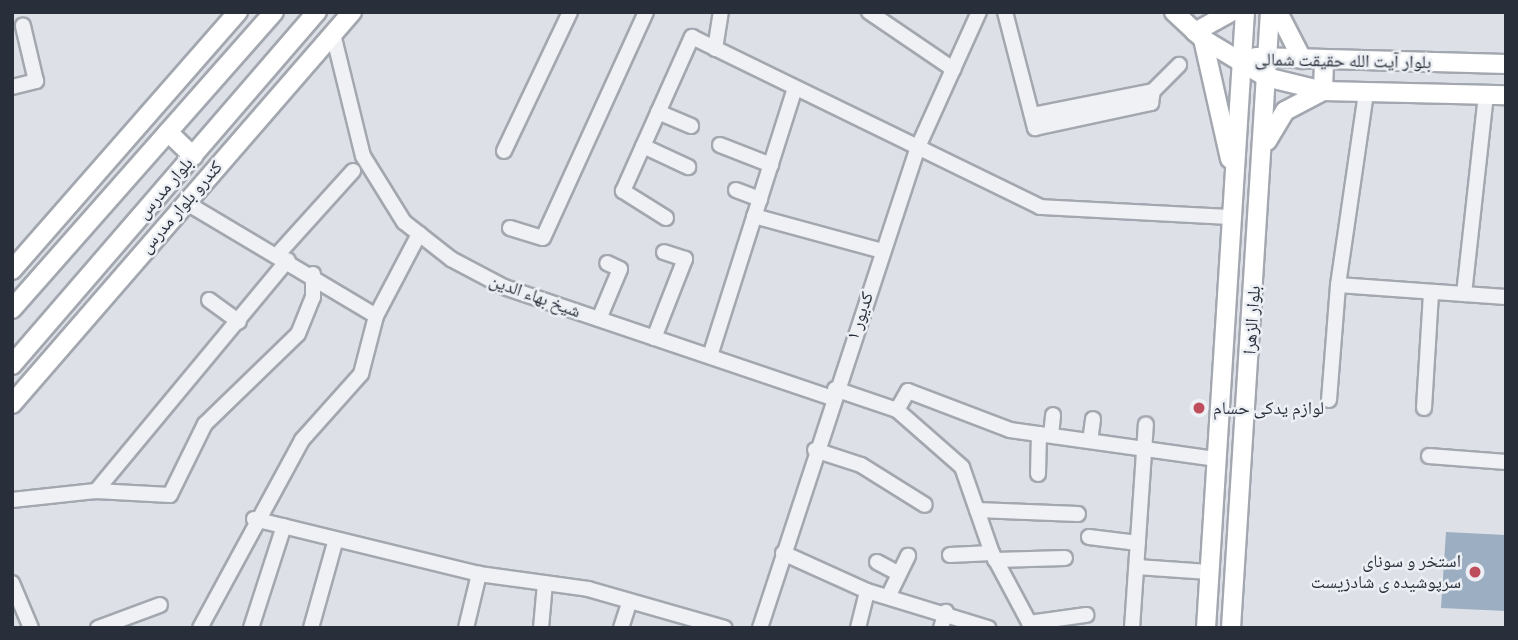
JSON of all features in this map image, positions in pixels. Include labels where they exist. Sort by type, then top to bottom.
[{"type":"main road","points":[[12,270],[238,12]]},
{"type":"main road","name":"بلوار مدرس","points":[[12,309],[274,12]]},
{"type":"main road","name":"بلوار مدرس","points":[[12,365],[317,12]]},
{"type":"main road","name":"کندرو بلوار مدرس","points":[[12,404],[352,12]]},
{"type":"main road","points":[[1174,12],[1199,35],[1242,59]]},
{"type":"main road","points":[[1199,35],[1231,12]]},
{"type":"main road","name":"بلوار الزهرا","points":[[1206,628],[1245,12]]},
{"type":"main road","name":"بلوار الزهرا","points":[[1230,628],[1264,147],[1270,12]]},
{"type":"main road","points":[[1278,12],[1302,59]]},
{"type":"main road","points":[[1199,35],[1235,179]]},
{"type":"main road","name":"بلوار آیت الله حقیقت شمالی","points":[[1242,59],[1268,55],[1324,60],[1506,64]]},
{"type":"main road","name":"بلوار آیت الله حقیقت شمالی","points":[[1242,59],[1266,77],[1323,92],[1506,96]]},
{"type":"main road","points":[[1264,147],[1285,111],[1323,92],[1324,60]]},
{"type":"main road","points":[[168,132],[193,156]]},
{"type":"main road","points":[[1225,328],[1251,333]]},
{"type":"street","points":[[504,152],[570,12]]},
{"type":"street","points":[[510,228],[543,238],[646,12]]},
{"type":"street","points":[[715,49],[721,12]]},
{"type":"street","points":[[869,12],[886,18],[953,69]]},
{"type":"street","name":"کدیور ۱","points":[[760,628],[833,393],[918,148],[979,12]]},
{"type":"street","points":[[1005,12],[1032,115],[1153,91],[1180,65]]},
{"type":"street","points":[[12,87],[36,81],[23,26]]},
{"type":"street","name":"شیخ بهاء الدین","points":[[333,34],[363,156],[404,222],[419,234],[504,287],[709,356],[897,410]]},
{"type":"street","points":[[666,218],[623,191],[692,37],[1040,207],[1232,217]]},
{"type":"street","points":[[709,356],[795,88]]},
{"type":"street","points":[[1329,400],[1338,285],[1366,94]]},
{"type":"street","points":[[1464,294],[1486,96]]},
{"type":"street","points":[[658,112],[691,126]]},
{"type":"street","points":[[720,145],[771,165]]},
{"type":"street","points":[[643,146],[688,167]]},
{"type":"street","points":[[96,491],[239,323],[283,257],[354,171]]},
{"type":"street","points":[[736,190],[760,199]]},
{"type":"street","points":[[185,202],[313,274],[376,316]]},
{"type":"street","points":[[754,216],[882,251]]},
{"type":"street","points":[[200,628],[254,519],[302,440],[361,374],[376,316],[419,234]]},
{"type":"street","points":[[654,338],[685,259],[664,252]]},
{"type":"street","points":[[599,319],[620,269],[607,263]]},
{"type":"street","points":[[12,500],[96,491],[170,495],[205,424],[298,334],[313,297],[313,274]]},
{"type":"street","points":[[1338,285],[1506,297]]},
{"type":"street","points":[[1424,408],[1431,292]]},
{"type":"street","points":[[209,300],[239,323]]},
{"type":"street","points":[[1086,615],[1030,625],[994,557],[962,467],[897,410],[908,391],[1010,430],[1217,459]]},
{"type":"street","points":[[1038,474],[1045,434],[1053,415]]},
{"type":"street","points":[[1090,441],[1093,419]]},
{"type":"street","points":[[1132,628],[1137,567],[1140,448],[1146,424]]},
{"type":"street","points":[[816,450],[860,465],[925,505]]},
{"type":"street","points":[[1429,456],[1506,462]]},
{"type":"street","points":[[977,510],[1078,514]]},
{"type":"street","points":[[254,519],[479,574],[545,583],[630,601],[722,627]]},
{"type":"street","points":[[251,628],[284,526]]},
{"type":"street","points":[[1088,537],[1138,543]]},
{"type":"street","points":[[311,628],[336,539]]},
{"type":"street","points":[[783,554],[867,591],[946,612],[988,628]]},
{"type":"street","points":[[950,555],[1065,558]]},
{"type":"street","points":[[888,597],[896,572],[908,556]]},
{"type":"street","points":[[877,562],[896,572]]},
{"type":"street","points":[[1137,567],[1209,572]]},
{"type":"street","points":[[466,628],[479,574]]},
{"type":"street","points":[[12,583],[15,602],[31,628]]},
{"type":"street","points":[[541,628],[545,583]]},
{"type":"street","points":[[858,628],[867,591]]},
{"type":"street","points":[[621,628],[630,601]]},
{"type":"street","points":[[98,628],[160,606]]},
{"type":"street","points":[[941,628],[946,612]]},
{"type":"water","name":"استخر و سونای سرپوشیده ی شادزیست","points":[[1446,532],[1506,535],[1506,611],[1441,608]]},
{"type":"place","name":"لوازم یدکی حسام","points":[[1199,408]]},
{"type":"place","name":"استخر و سونای سرپوشیده ی شادزیست","points":[[1475,572]]}]
